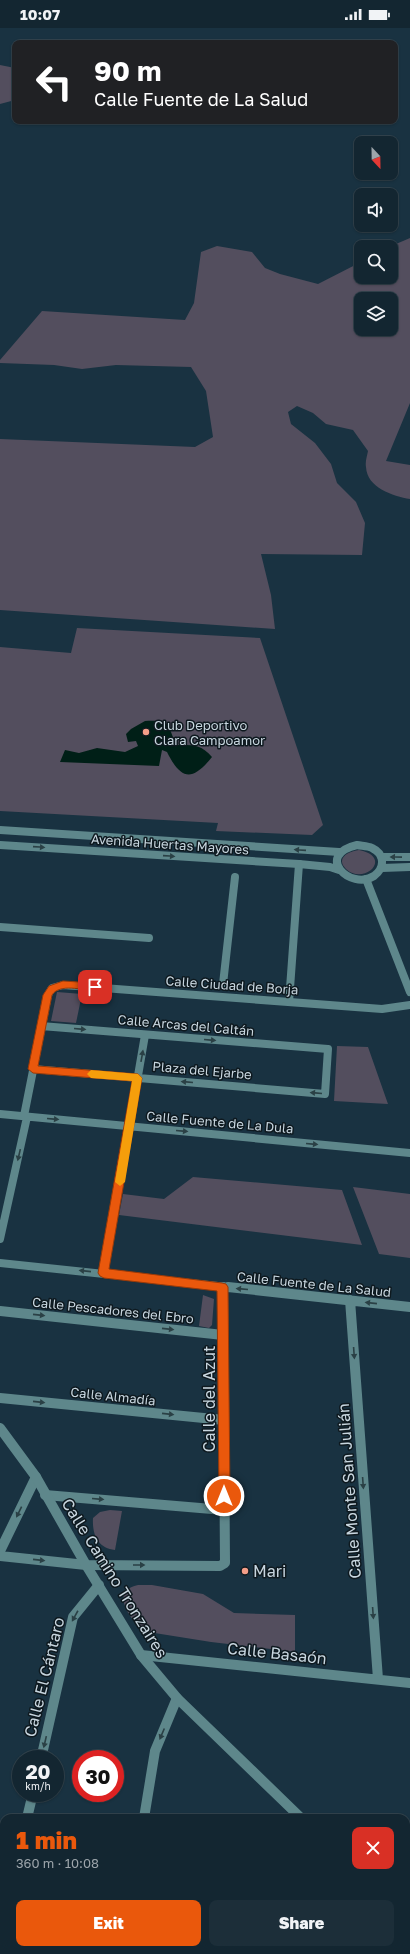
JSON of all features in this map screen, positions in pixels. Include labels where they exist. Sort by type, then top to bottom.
[{"type":"street","name":"Avenida Huertas Mayores","points":[[0,830],[339,852],[350,846],[365,845],[372,848],[382,857]]},
{"type":"street","name":"Avenida Huertas Mayores","points":[[0,845],[299,864],[330,867],[339,870],[351,878],[366,879]]},
{"type":"street","points":[[339,852],[336,861],[339,870]]},
{"type":"street","points":[[382,868],[382,857],[410,857]]},
{"type":"street","points":[[289,1002],[299,864]]},
{"type":"street","points":[[410,867],[382,868],[373,876],[366,879],[410,992]]},
{"type":"street","points":[[223,984],[235,877]]},
{"type":"street","points":[[0,927],[149,938]]},
{"type":"street","name":"Calle Ciudad de Borja","points":[[41,1026],[48,995],[52,988],[63,985],[382,1009],[410,1005]]},
{"type":"street","points":[[0,1239],[26,1116],[41,1026]]},
{"type":"street","name":"Calle Arcas del Caltán","points":[[41,1026],[328,1049]]},
{"type":"street","points":[[104,1273],[145,1035]]},
{"type":"street","name":"Plaza del Ejarbe","points":[[33,1069],[325,1094],[328,1049]]},
{"type":"street","name":"Calle Fuente de La Dula","points":[[0,1114],[410,1153]]},
{"type":"street","name":"Calle Fuente de La Salud","points":[[0,1263],[410,1307]]},
{"type":"street","name":"Calle del Azut","points":[[86,1565],[220,1566],[225,1563],[222,1287]]},
{"type":"street","name":"Calle Monte San Julián","points":[[350,1300],[378,1679]]},
{"type":"street","name":"Calle Pescadores del Ebro","points":[[0,1311],[223,1335]]},
{"type":"street","name":"Calle Almadía","points":[[0,1398],[224,1420]]},
{"type":"street","name":"Calle Camino Tronzaires","points":[[0,1429],[36,1476],[45,1495],[86,1565],[141,1655],[177,1698],[297,1814]]},
{"type":"street","points":[[0,1551],[36,1476]]},
{"type":"street","points":[[45,1495],[224,1510]]},
{"type":"street","points":[[0,1556],[86,1565]]},
{"type":"street","name":"Calle El Cántaro","points":[[43,1750],[73,1617],[99,1585]]},
{"type":"street","name":"Calle Basaón","points":[[141,1655],[410,1683]]},
{"type":"street","points":[[145,1814],[155,1751],[177,1698]]},
{"type":"street","points":[[28,1814],[31,1802]]},
{"type":"shaded area","points":[[0,65],[12,67],[12,101],[0,104]]},
{"type":"shaded area","points":[[410,238],[410,403],[386,461],[410,465],[410,499],[396,496],[382,490],[371,480],[367,474],[366,465],[368,451],[353,430],[326,424],[313,413],[297,406],[288,412],[291,424],[315,443],[331,464],[337,483],[356,502],[365,523],[362,555],[261,554],[271,595],[275,629],[0,610],[0,439],[195,447],[213,437],[206,391],[191,367],[116,365],[82,369],[54,365],[0,363],[0,360],[42,311],[185,320],[194,303],[201,252],[217,246],[252,252],[265,268],[280,274],[318,284],[354,266],[354,284],[398,284],[398,243]]},
{"type":"shaded area","name":"Club Deportivo Clara Campoamor","points":[[77,628],[260,638],[323,825],[312,835],[216,831],[218,823],[0,811],[0,647],[71,653]]},
{"type":"shaded area","points":[[145,721],[160,721],[164,723],[169,728],[176,745],[200,747],[212,757],[205,765],[193,774],[182,772],[177,768],[167,752],[162,750],[159,766],[60,762],[65,750],[79,753],[97,748],[125,752],[138,746],[136,741],[128,742],[126,734],[131,729]]},
{"type":"shaded area","points":[[359,850],[374,858],[375,864],[367,872],[361,874],[353,873],[346,869],[342,862],[345,856],[351,852]]},
{"type":"shaded area","points":[[57,992],[82,994],[76,1023],[51,1021]]},
{"type":"shaded area","points":[[337,1046],[368,1047],[388,1104],[334,1101]]},
{"type":"shaded area","points":[[193,1177],[342,1190],[362,1245],[119,1215],[123,1194],[164,1199]]},
{"type":"shaded area","points":[[353,1187],[410,1194],[410,1258],[379,1254]]},
{"type":"shaded area","points":[[203,1295],[214,1299],[212,1325],[209,1328],[199,1326]]},
{"type":"shaded area","points":[[110,1510],[122,1511],[115,1550],[104,1547],[97,1540],[93,1524],[93,1518],[100,1512]]},
{"type":"shaded area","points":[[138,1585],[152,1585],[203,1594],[234,1613],[295,1615],[295,1652],[211,1642],[142,1631],[132,1619],[123,1599],[129,1588]]},
{"type":"slow traffic","points":[[91,1074],[138,1078],[120,1182]]},
{"type":"place","name":"Club Deportivo Clara Campoamor","points":[[146,732]]},
{"type":"place","name":"Mari","points":[[245,1571]]},
{"type":"route","points":[[95,987],[63,985],[52,988],[48,995],[33,1069],[138,1078],[104,1273],[222,1287],[224,1496]]}]
